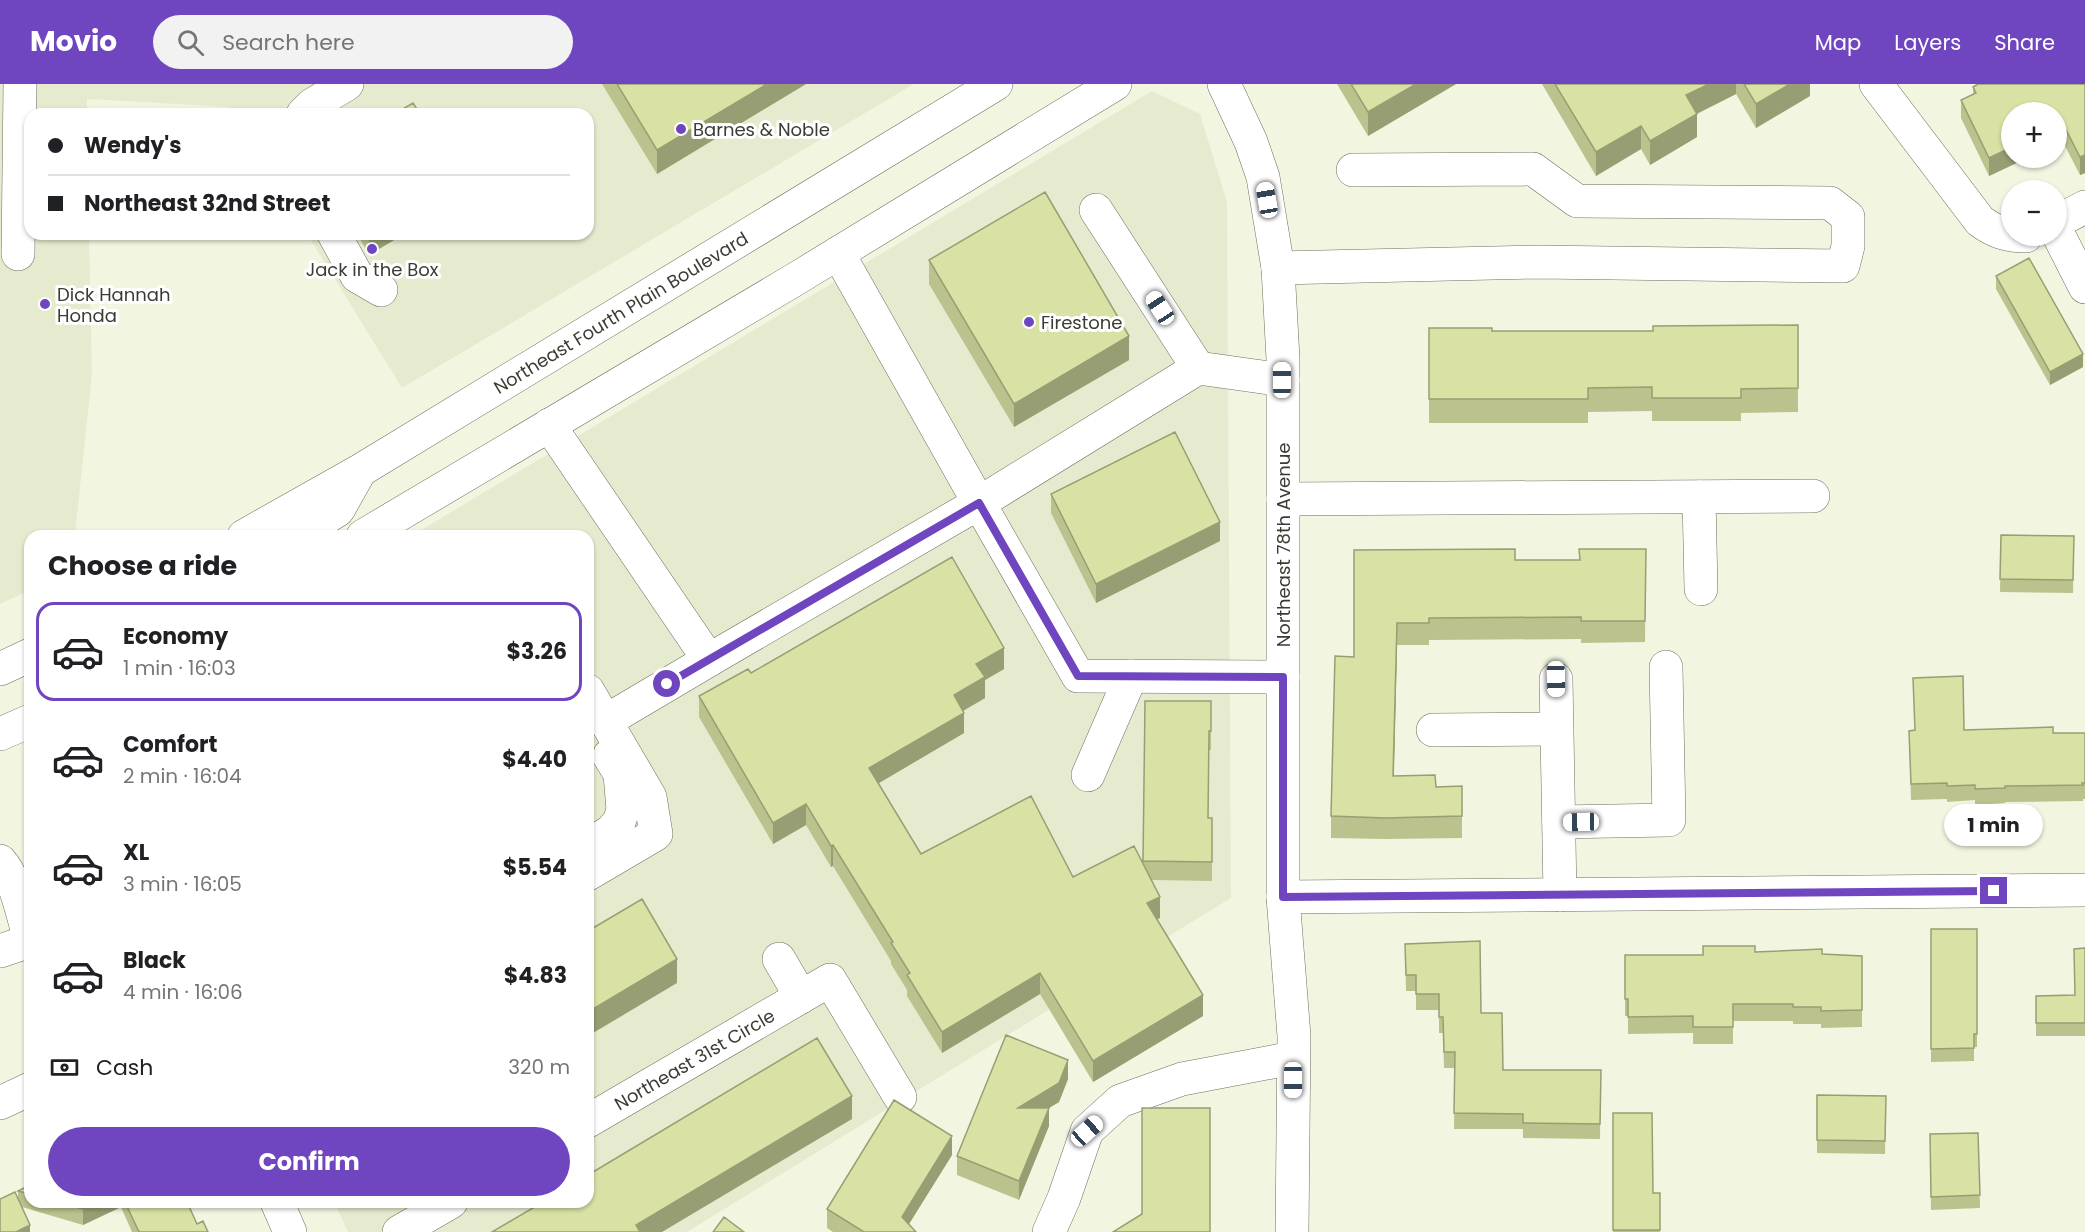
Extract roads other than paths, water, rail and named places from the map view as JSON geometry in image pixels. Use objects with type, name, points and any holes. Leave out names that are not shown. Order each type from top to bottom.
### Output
[{"type":"street","points":[[18,254],[20,84]]},
{"type":"street","points":[[309,108],[346,84]]},
{"type":"street","name":"Northeast Fourth Plain Boulevard","points":[[255,530],[361,470],[996,84]]},
{"type":"street","points":[[373,530],[838,253],[1115,84]]},
{"type":"street","name":"Northeast 78th Avenue","points":[[1224,84],[1251,142],[1263,177],[1278,268],[1282,380],[1283,897],[1294,1036],[1293,1232]]},
{"type":"street","points":[[1876,84],[1980,221],[1993,231],[2001,234]]},
{"type":"street","points":[[1278,268],[1536,262],[1843,266],[1848,246],[1848,217],[1830,203],[1577,201],[1533,169],[1353,170]]},
{"type":"street","points":[[2067,216],[2085,207]]},
{"type":"street","points":[[1096,210],[1198,368]]},
{"type":"street","points":[[337,240],[357,276],[381,290]]},
{"type":"street","points":[[2064,246],[2085,286]]},
{"type":"street","points":[[838,253],[1078,676],[1283,677]]},
{"type":"street","points":[[597,721],[708,660],[979,503],[1198,368],[1282,380]]},
{"type":"street","points":[[549,425],[708,660]]},
{"type":"street","points":[[306,530],[338,510],[361,470]]},
{"type":"street","points":[[1282,499],[1813,496]]},
{"type":"street","points":[[1700,497],[1701,589]]},
{"type":"street","points":[[0,669],[24,658]]},
{"type":"street","points":[[1558,822],[1669,820],[1666,667]]},
{"type":"street","points":[[1088,774],[1131,676]]},
{"type":"street","points":[[1556,679],[1560,895]]},
{"type":"street","points":[[594,842],[611,831],[619,822],[623,810],[620,774],[597,721]]},
{"type":"street","points":[[594,870],[656,834],[650,797],[597,721]]},
{"type":"street","points":[[0,734],[24,723]]},
{"type":"street","points":[[1433,730],[1556,729]]},
{"type":"street","points":[[0,861],[5,866],[12,882],[24,921]]},
{"type":"street","points":[[1283,897],[2085,890]]},
{"type":"street","points":[[0,951],[24,943]]},
{"type":"street","points":[[779,959],[801,997]]},
{"type":"street","name":"Northeast 31st Circle","points":[[594,1118],[830,980],[900,1097]]},
{"type":"street","points":[[1049,1232],[1064,1198],[1087,1131],[1120,1101],[1182,1079],[1293,1058]]},
{"type":"street","points":[[0,1103],[24,1092]]},
{"type":"street","points":[[280,1208],[290,1232]]},
{"type":"street","points":[[399,1232],[441,1208]]},
{"type":"place","name":"Barnes & Noble","points":[[681,129]]},
{"type":"place","name":"Jack in the Box","points":[[372,249]]},
{"type":"place","name":"Dick Hannah Honda","points":[[45,304]]},
{"type":"place","name":"Firestone","points":[[1029,322]]}]
